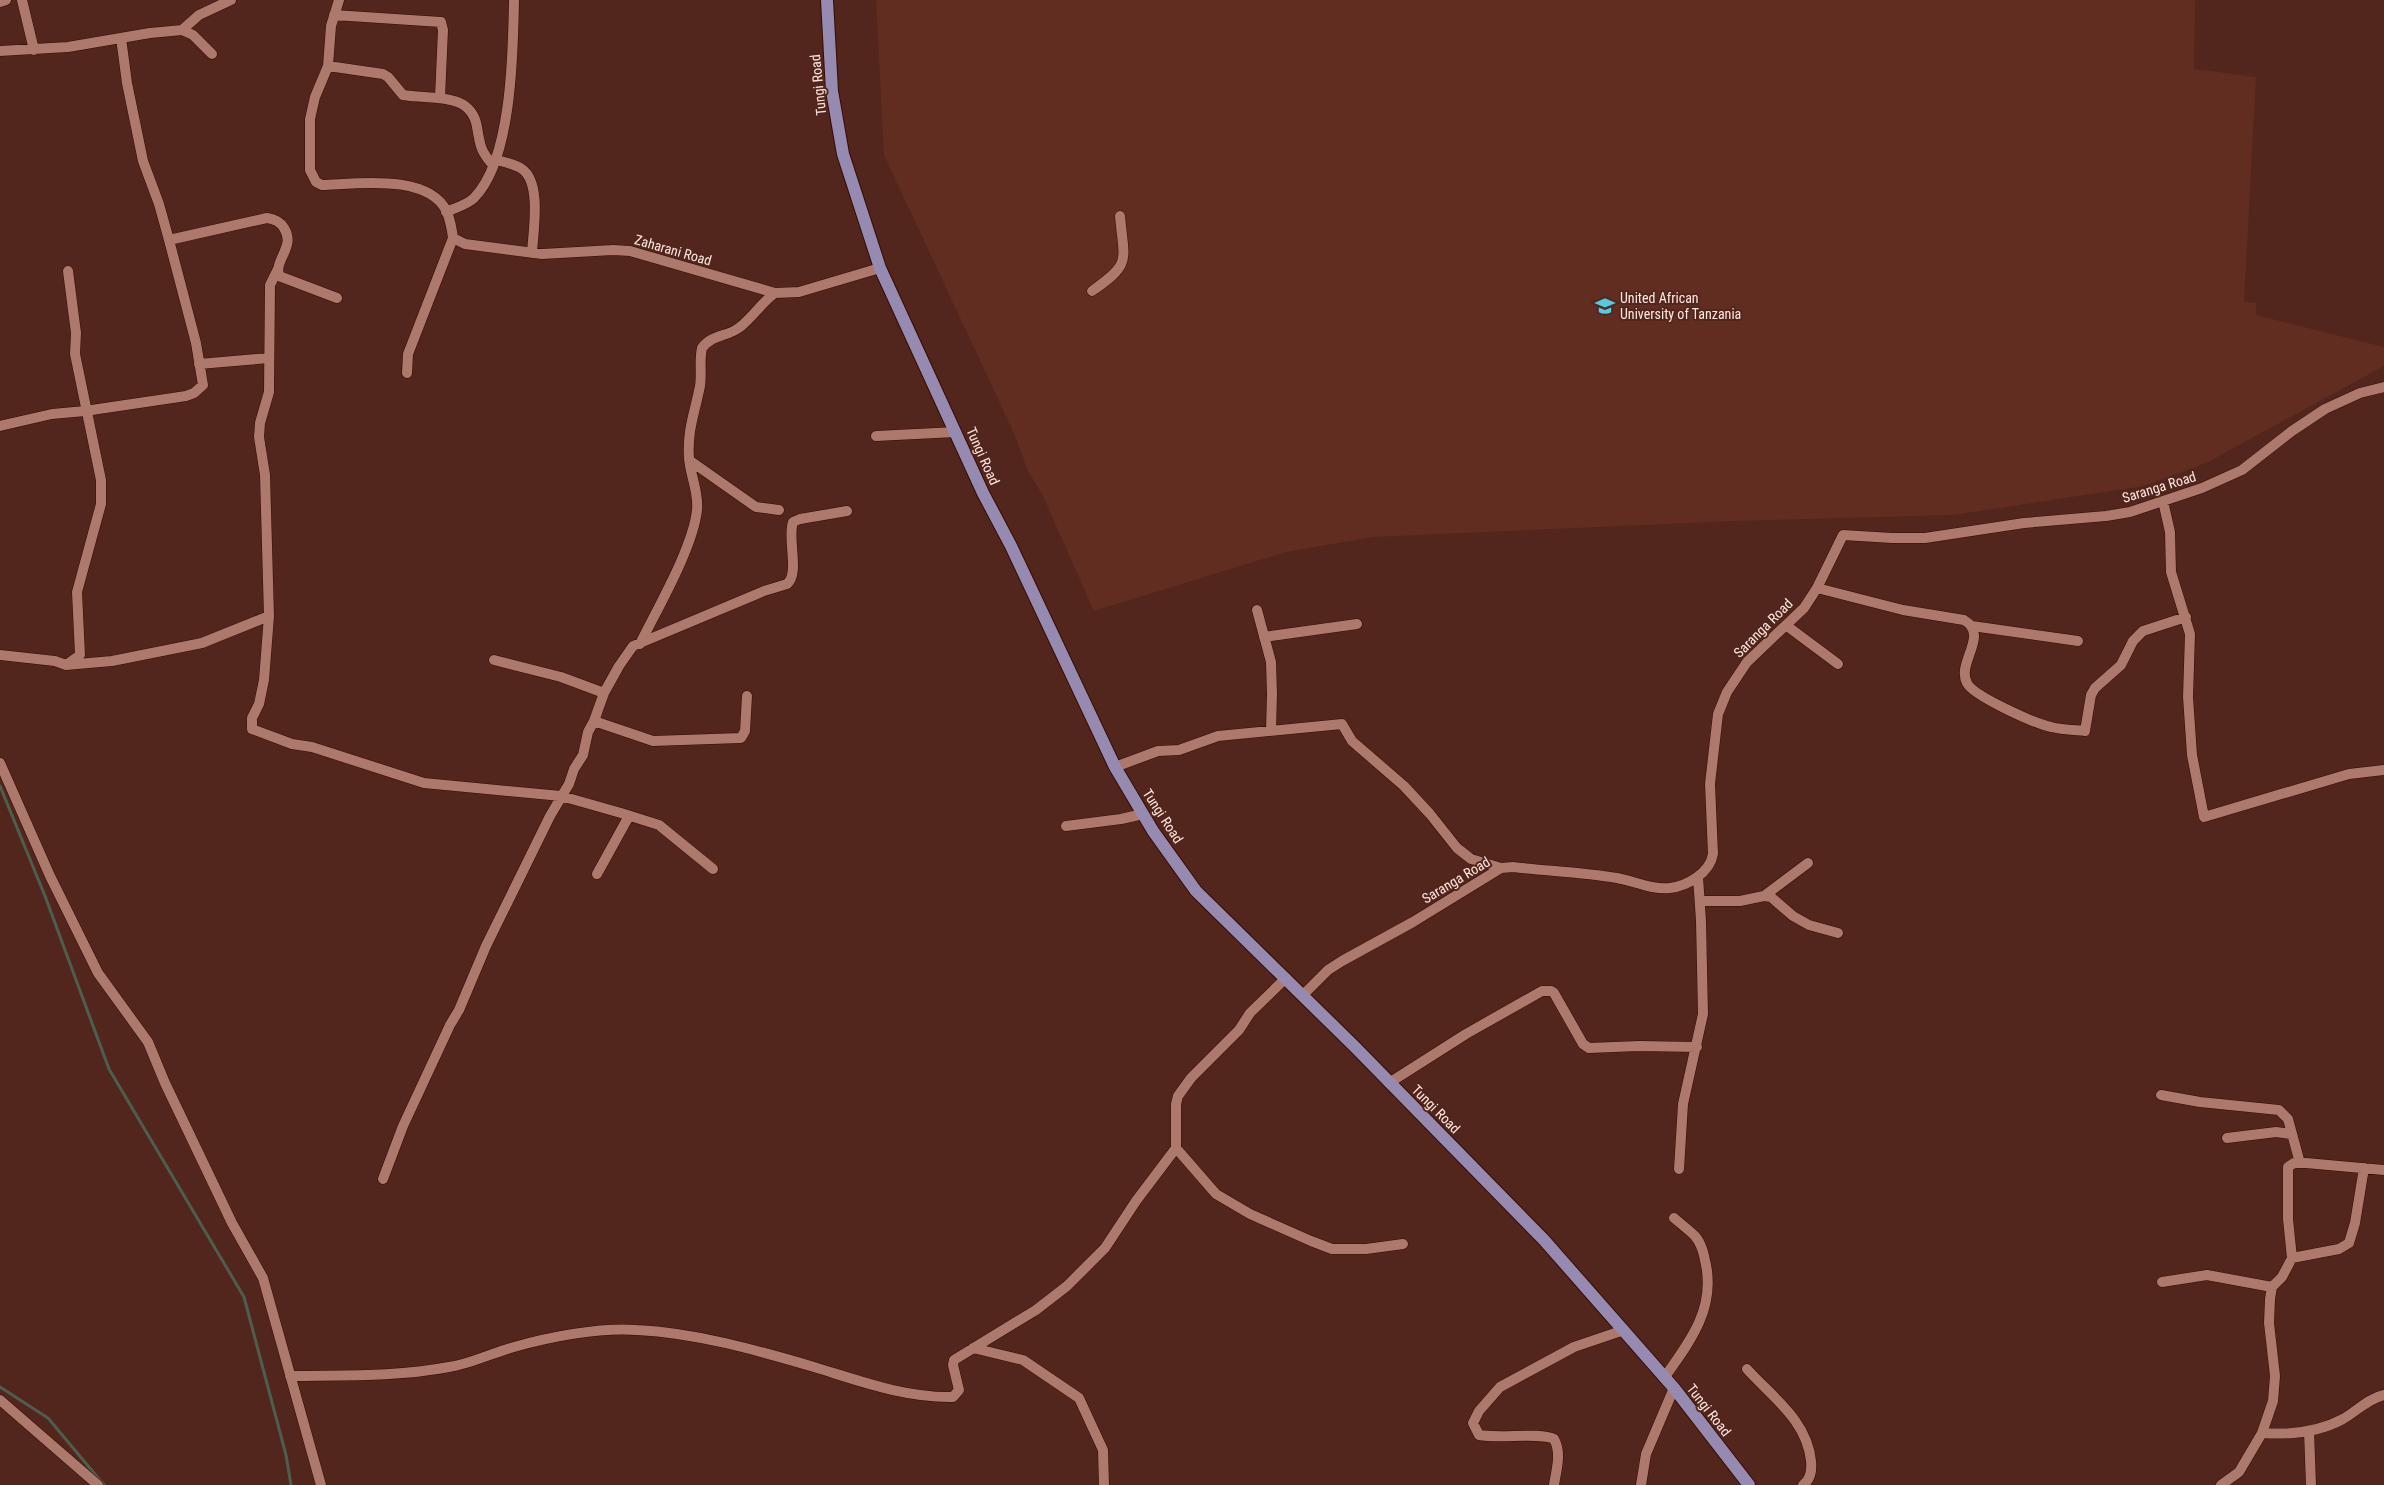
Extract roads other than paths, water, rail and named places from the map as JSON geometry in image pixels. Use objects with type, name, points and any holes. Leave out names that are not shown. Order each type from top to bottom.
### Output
[{"type":"main road","name":"Tungi Road","points":[[827,0],[832,91],[843,154],[880,268],[983,493],[1015,554],[1115,767],[1143,814],[1196,891],[1303,995],[1544,1240],[1674,1388],[1749,1485]]},
{"type":"street","points":[[0,2],[6,0]]},
{"type":"street","points":[[22,0],[34,50]]},
{"type":"street","points":[[0,51],[68,47],[182,30],[199,16],[231,0]]},
{"type":"street","points":[[339,0],[334,15],[328,66],[313,102],[310,119],[310,170],[316,182],[322,185],[362,182],[406,185],[436,199],[446,212],[453,238],[408,354],[407,373]]},
{"type":"street","points":[[446,212],[474,198],[495,163],[501,140],[513,56],[514,0]]},
{"type":"street","points":[[334,15],[441,22],[443,30],[440,97]]},
{"type":"street","points":[[182,30],[193,35],[212,54]]},
{"type":"street","points":[[0,426],[52,414],[85,411],[190,395],[203,385],[196,343],[169,240],[159,204],[142,161],[127,83],[122,38]]},
{"type":"street","points":[[328,66],[383,74],[388,77],[403,95],[440,97],[467,107],[472,111],[481,150],[495,163],[521,168],[531,182],[535,203],[532,253]]},
{"type":"street","points":[[1092,291],[1117,273],[1124,259],[1120,216]]},
{"type":"street","points":[[169,240],[272,219],[280,223],[288,235],[287,247],[278,269],[271,279],[270,285],[269,392],[260,423],[259,437],[265,475],[269,616],[264,680],[259,704],[251,724],[252,729],[292,744],[312,747],[424,783],[561,796],[659,825],[712,869]]},
{"type":"street","name":"Zaharani Road","points":[[453,238],[464,244],[532,253],[630,251],[774,293],[799,292],[880,268]]},
{"type":"street","points":[[278,269],[280,278],[337,298]]},
{"type":"street","points":[[66,665],[80,655],[77,592],[102,497],[101,480],[85,411],[75,354],[76,333],[68,271]]},
{"type":"street","points":[[640,644],[685,551],[695,524],[697,496],[689,460],[689,428],[700,386],[702,348],[713,338],[741,326],[762,302],[774,293]]},
{"type":"street","points":[[199,364],[269,358]]},
{"type":"street","name":"Saranga Road","points":[[1303,995],[1328,970],[1342,961],[1413,922],[1501,868],[1513,867],[1586,874],[1618,878],[1648,886],[1667,888],[1680,886],[1698,877],[1712,861],[1713,854],[1710,784],[1718,714],[1731,685],[1747,662],[1787,626],[1800,612],[1817,588],[1843,535],[1925,538],[2024,523],[2106,516],[2130,512],[2202,488],[2242,470],[2292,431],[2325,409],[2360,393],[2384,387]]},
{"type":"street","points":[[876,436],[956,432]]},
{"type":"street","points":[[689,460],[756,507],[779,510]]},
{"type":"street","points":[[2163,501],[2170,532],[2171,572],[2190,634],[2188,697],[2192,755],[2204,817],[2349,774],[2384,770]]},
{"type":"street","points":[[383,1178],[403,1126],[450,1025],[459,1010],[486,946],[583,754],[588,732],[615,671],[633,646],[688,622],[787,584],[792,576],[790,530],[793,522],[800,519],[847,512]]},
{"type":"street","points":[[1817,588],[1903,610],[1960,618],[1972,626],[2078,640]]},
{"type":"street","points":[[1257,610],[1270,662],[1272,694],[1271,730]]},
{"type":"street","points":[[0,655],[55,661],[66,665],[138,657],[202,643],[269,616]]},
{"type":"street","points":[[1972,626],[1974,636],[1967,662],[1965,676],[1967,684],[1983,696],[2040,724],[2053,728],[2085,731],[2091,695],[2095,688],[2121,665],[2138,635],[2143,631],[2186,617]]},
{"type":"street","points":[[1264,637],[1356,624]]},
{"type":"street","points":[[1787,626],[1838,664]]},
{"type":"street","points":[[494,660],[561,677],[604,693]]},
{"type":"street","points":[[594,721],[652,741],[741,738],[745,731],[747,696]]},
{"type":"street","points":[[1115,767],[1158,751],[1180,750],[1218,736],[1342,724],[1352,741],[1409,791],[1430,814],[1456,848],[1470,859],[1501,868]]},
{"type":"street","points":[[0,763],[50,876],[98,973],[148,1042],[232,1223],[263,1278],[321,1485]]},
{"type":"street","points":[[1066,826],[1121,820],[1143,814]]},
{"type":"street","points":[[597,874],[629,816]]},
{"type":"street","points":[[1700,901],[1740,901],[1764,896],[1808,863]]},
{"type":"street","points":[[1679,1169],[1683,1104],[1703,1014],[1698,877]]},
{"type":"street","points":[[1764,896],[1771,898],[1793,916],[1809,925],[1838,933]]},
{"type":"street","points":[[290,1376],[359,1376],[450,1367],[516,1346],[581,1334],[634,1329],[672,1332],[723,1343],[776,1356],[890,1391],[953,1397],[959,1390],[953,1365],[954,1360],[1036,1310],[1067,1286],[1105,1248],[1176,1148],[1176,1104],[1178,1096],[1191,1078],[1239,1030],[1250,1013],[1286,978]]},
{"type":"street","points":[[1389,1083],[1466,1034],[1547,990],[1554,993],[1583,1044],[1589,1048],[1639,1046],[1697,1047]]},
{"type":"street","points":[[2160,1095],[2200,1102],[2278,1110],[2288,1119],[2300,1163]]},
{"type":"street","points":[[2227,1138],[2276,1132],[2291,1134]]},
{"type":"street","points":[[1176,1148],[1216,1194],[1250,1214],[1332,1249],[1366,1249],[1403,1244]]},
{"type":"street","points":[[2220,1485],[2239,1472],[2262,1433],[2273,1401],[2275,1376],[2269,1323],[2272,1287],[2282,1277],[2292,1258],[2288,1219],[2288,1171],[2291,1165],[2300,1163],[2384,1170]]},
{"type":"street","points":[[2292,1258],[2339,1249],[2349,1244],[2355,1223],[2364,1168]]},
{"type":"street","points":[[1664,1378],[1694,1335],[1703,1316],[1708,1290],[1708,1276],[1702,1249],[1695,1237],[1674,1218]]},
{"type":"street","points":[[2162,1282],[2207,1275],[2272,1287]]},
{"type":"street","points":[[1554,1485],[1558,1462],[1554,1439],[1542,1436],[1487,1437],[1479,1435],[1473,1424],[1479,1411],[1500,1387],[1574,1347],[1624,1330]]},
{"type":"street","points":[[973,1348],[1023,1360],[1078,1398],[1103,1450],[1104,1485]]},
{"type":"street","points":[[1747,1369],[1768,1393],[1784,1406],[1807,1440],[1812,1469],[1808,1481],[1803,1485]]},
{"type":"street","points":[[1641,1485],[1646,1454],[1674,1388]]},
{"type":"street","points":[[2262,1433],[2309,1431],[2344,1418],[2374,1398],[2384,1395]]},
{"type":"street","points":[[0,1400],[98,1485]]},
{"type":"street","points":[[2309,1431],[2311,1485]]},
{"type":"waterway","points":[[0,786],[45,896],[109,1069],[244,1297],[286,1455],[291,1485]]},
{"type":"waterway","points":[[0,1387],[48,1418],[104,1485]]},
{"type":"place","name":"United African University of Tanzania","points":[[1605,306]]}]
